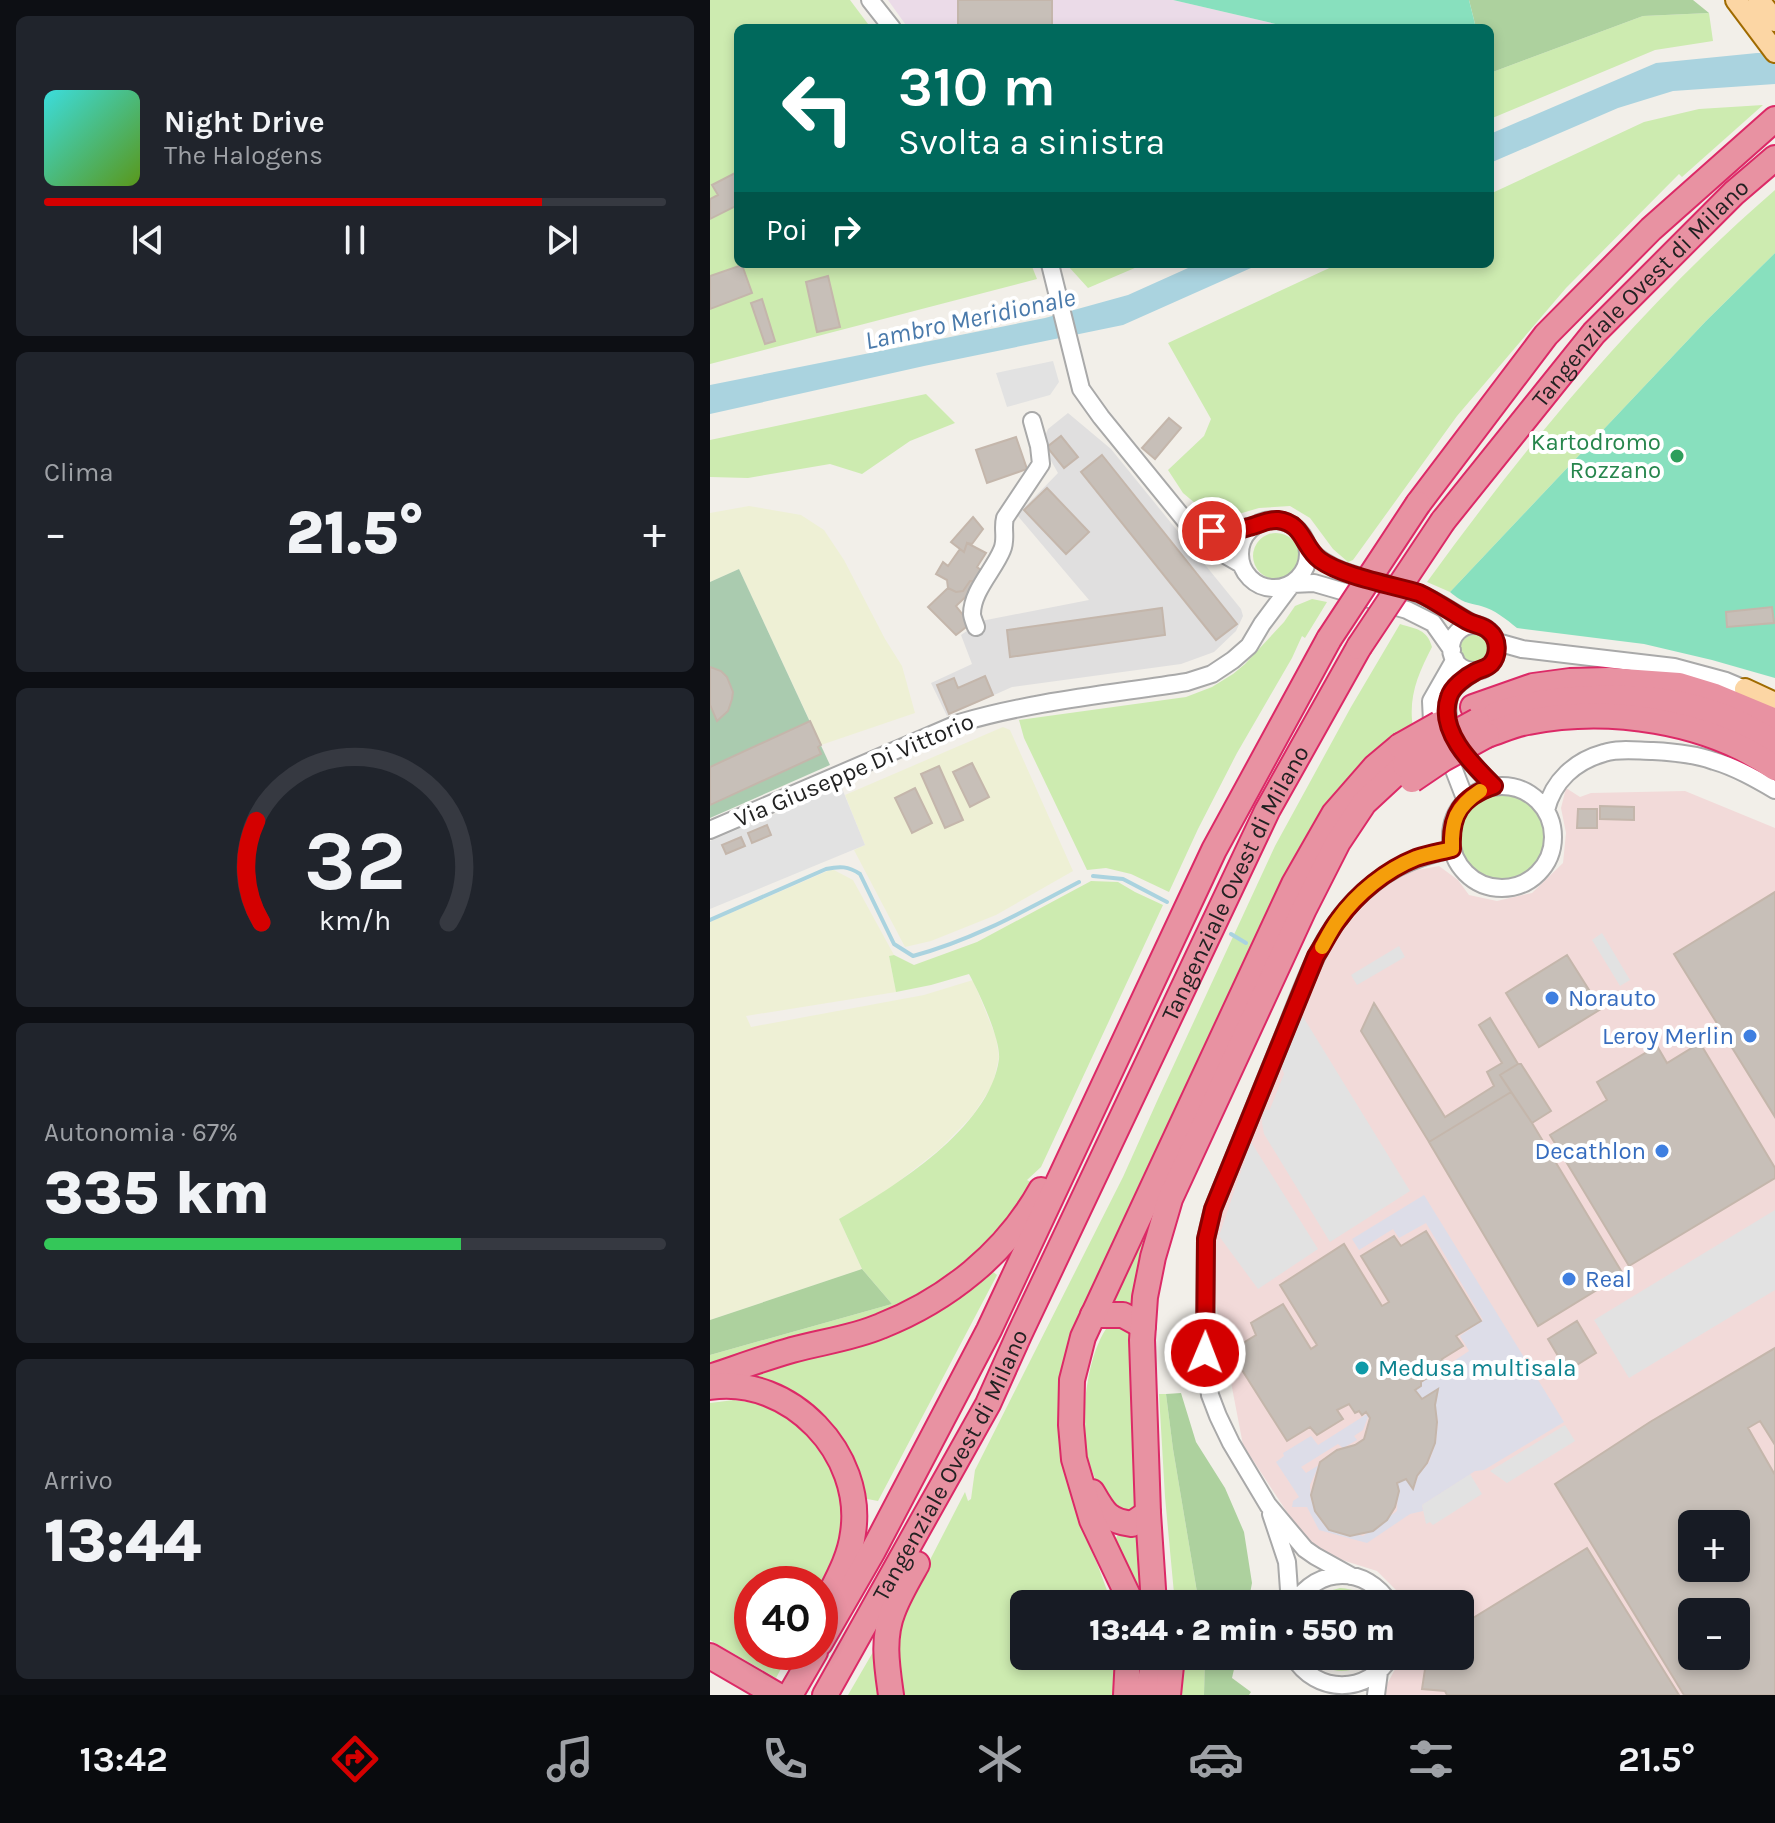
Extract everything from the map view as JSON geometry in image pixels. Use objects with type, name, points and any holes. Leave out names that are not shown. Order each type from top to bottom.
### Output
[{"type":"highway","name":"Tangenziale Ovest di Milano","points":[[838,1612],[989,1330],[1214,850],[1329,639],[1418,504],[1546,335],[1651,229],[1775,119]]},
{"type":"highway","name":"Tangenziale Ovest di Milano","points":[[825,1695],[988,1404],[1267,811],[1359,647],[1443,521],[1594,333],[1734,193],[1775,158]]},
{"type":"highway","points":[[1125,1590],[1092,1520],[1074,1459],[1072,1380],[1083,1337],[1294,884],[1334,814],[1375,767],[1443,759],[1479,721],[1533,686],[1609,680],[1679,685],[1775,721]]},
{"type":"highway","points":[[1479,721],[1507,710],[1558,700],[1607,697],[1674,703],[1708,711],[1743,724],[1775,743]]},
{"type":"highway","points":[[1153,1590],[1143,1326],[1153,1257],[1170,1199],[1316,886],[1406,764],[1447,719],[1526,722],[1579,716],[1633,717],[1684,726],[1723,740],[1775,768]]},
{"type":"highway","points":[[710,1377],[792,1350],[879,1327],[932,1302],[991,1257],[1032,1207],[1072,1135],[1109,1078]]},
{"type":"highway","points":[[1093,1315],[1123,1315],[1143,1326]]},
{"type":"highway","points":[[710,1387],[746,1387],[769,1394],[796,1408],[825,1434],[840,1458],[850,1483],[854,1505],[853,1532],[838,1578]]},
{"type":"highway","points":[[1145,1396],[1168,1590]]},
{"type":"highway","points":[[891,1695],[886,1657],[891,1614],[971,1459],[988,1404]]},
{"type":"highway","points":[[1074,1459],[1103,1512],[1116,1522],[1132,1524],[1148,1513]]},
{"type":"highway","points":[[1104,1548],[1117,1590]]},
{"type":"highway","points":[[710,1656],[777,1695]]},
{"type":"highway","points":[[788,1695],[796,1670]]},
{"type":"highway","points":[[788,1695],[804,1670]]},
{"type":"highway","points":[[1135,1670],[1148,1694]]},
{"type":"highway","points":[[1147,1670],[1148,1694]]},
{"type":"highway","points":[[1148,1694],[1152,1670]]},
{"type":"highway","points":[[1148,1694],[1171,1680],[1171,1670]]},
{"type":"main road","points":[[1750,4],[1775,21]]},
{"type":"main road","points":[[1750,4],[1775,52]]},
{"type":"main road","points":[[1745,689],[1775,696]]},
{"type":"main road","points":[[1745,689],[1775,703]]},
{"type":"street","points":[[870,0],[889,24]]},
{"type":"street","points":[[1051,268],[1081,389],[1208,545],[1241,564]]},
{"type":"street","points":[[976,627],[971,616],[976,598],[1002,550],[1005,518],[1041,464],[1032,421]]},
{"type":"street","points":[[1185,519],[1212,531],[1225,532],[1276,519],[1288,522],[1298,529],[1309,550],[1308,563],[1302,575],[1292,584],[1275,589],[1257,585],[1244,573],[1239,554],[1241,543],[1253,526]]},
{"type":"street","points":[[1309,550],[1329,567],[1419,593],[1489,631],[1497,642],[1493,662],[1460,682],[1450,694],[1447,708],[1456,742],[1469,762],[1494,786]]},
{"type":"street","points":[[1292,584],[1314,583],[1416,614],[1433,623],[1463,668],[1476,671]]},
{"type":"street","name":"Via Giuseppe Di Vittorio","points":[[710,830],[959,723],[1030,706],[1187,682],[1212,674],[1249,646],[1292,584]]},
{"type":"street","points":[[1257,585],[1262,605],[1262,624]]},
{"type":"street","points":[[1466,801],[1432,722],[1431,701],[1453,655],[1455,635],[1475,625]]},
{"type":"street","points":[[1497,642],[1522,649],[1674,667],[1745,689]]},
{"type":"street","points":[[1546,810],[1552,790],[1566,773],[1605,752],[1673,752],[1714,761],[1775,790]]},
{"type":"street","points":[[1494,786],[1524,790],[1536,798],[1546,810],[1552,826],[1553,842],[1549,859],[1526,882],[1510,887],[1480,883],[1467,874],[1452,849],[1451,832],[1456,815],[1466,801],[1479,791],[1494,786]]},
{"type":"street","points":[[1380,1590],[1305,1549],[1268,1505],[1231,1443],[1210,1395],[1206,1374],[1206,1239],[1213,1209],[1315,959],[1338,920],[1375,882],[1397,867],[1418,857],[1452,849]]},
{"type":"street","points":[[1268,1505],[1287,1562],[1290,1590]]},
{"type":"street","points":[[1304,1590],[1332,1576],[1351,1576]]},
{"type":"street","points":[[1303,1670],[1309,1676],[1345,1691],[1379,1672]]},
{"type":"street","points":[[1376,1695],[1379,1672]]},
{"type":"shaded area","points":[[888,0],[1173,0],[1276,24],[905,24]]},
{"type":"shaded area","points":[[1053,361],[1059,382],[1050,395],[1007,407],[996,373]]},
{"type":"shaded area","points":[[1068,413],[1111,449],[1241,609],[1243,616],[1236,631],[1214,652],[1181,664],[1012,687],[947,716],[931,683],[972,664],[961,635],[971,628],[971,623],[1089,600],[1017,515],[1058,473],[1046,452],[1044,438],[1048,429]]},
{"type":"shaded area","points":[[841,786],[865,845],[710,909],[710,841]]},
{"type":"shaded area","points":[[1566,788],[1580,797],[1591,793],[1685,791],[1775,828],[1775,1695],[1385,1695],[1385,1688],[1395,1670],[1474,1670],[1474,1590],[1396,1590],[1377,1571],[1321,1551],[1304,1538],[1243,1445],[1216,1304],[1211,1229],[1317,975],[1340,934],[1369,899],[1390,883],[1412,871],[1439,866],[1458,880],[1469,895],[1497,901],[1532,893],[1563,863],[1566,833],[1561,808]]},
{"type":"shaded area","points":[[1602,933],[1630,980],[1620,986],[1592,940]]},
{"type":"shaded area","points":[[1399,946],[1405,957],[1357,985],[1351,975]]},
{"type":"shaded area","points":[[1302,1015],[1410,1191],[1330,1242],[1264,1134],[1262,1123],[1263,1111],[1270,1109],[1284,1074],[1281,1064]]},
{"type":"shaded area","points":[[1251,1142],[1318,1249],[1258,1289],[1219,1236]]},
{"type":"shaded area","points":[[1424,1195],[1564,1422],[1484,1470],[1475,1471],[1422,1505],[1423,1511],[1410,1514],[1367,1543],[1319,1530],[1307,1507],[1292,1507],[1293,1501],[1299,1497],[1276,1462],[1284,1456],[1283,1453],[1311,1436],[1318,1445],[1367,1414],[1363,1430],[1354,1436],[1357,1440],[1343,1448],[1338,1444],[1301,1467],[1306,1473],[1319,1465],[1310,1485],[1311,1500],[1328,1528],[1363,1536],[1397,1511],[1398,1483],[1406,1479],[1414,1489],[1418,1476],[1429,1462],[1436,1442],[1437,1390],[1422,1399],[1415,1390],[1469,1351],[1460,1336],[1483,1320],[1426,1223],[1399,1238],[1393,1229],[1359,1250],[1352,1239]]},
{"type":"shaded area","points":[[1775,1210],[1775,1290],[1629,1378],[1594,1320]]},
{"type":"shaded area","points":[[1565,1425],[1575,1441],[1507,1483],[1490,1471]]},
{"type":"shaded area","points":[[1470,1474],[1482,1494],[1433,1525],[1430,1522],[1426,1524],[1422,1505]]},
{"type":"green space","points":[[710,0],[850,0],[868,24],[734,24],[734,268],[1033,268],[1037,279],[710,364]]},
{"type":"green space","points":[[1173,0],[1469,0],[1475,24],[1276,24]]},
{"type":"green space","points":[[1469,0],[1693,0],[1709,13],[1643,16],[1494,72],[1494,24],[1475,24]]},
{"type":"green space","points":[[1709,13],[1713,41],[1655,50],[1494,117],[1494,72],[1643,16]]},
{"type":"green space","points":[[1763,105],[1682,177],[1679,174],[1566,288],[1457,416],[1353,560],[1348,562],[1333,549],[1310,518],[1290,506],[1259,508],[1225,518],[1202,509],[1183,493],[1168,470],[1204,436],[1211,419],[1168,343],[1329,268],[1494,268],[1494,192],[1644,122],[1699,109]]},
{"type":"green space","points":[[1775,190],[1775,253],[1706,321],[1450,592],[1427,582],[1506,477],[1590,376],[1679,280]]},
{"type":"green space","name":"Kartodromo Rozzano","points":[[1775,253],[1775,678],[1644,644],[1517,628],[1496,612],[1462,600],[1450,592],[1706,321]]},
{"type":"green space","points":[[1070,268],[1135,268],[1088,288]]},
{"type":"green space","points":[[926,394],[955,423],[910,441],[862,474],[830,464],[748,478],[710,477],[710,440]]},
{"type":"green space","points":[[749,506],[801,515],[824,530],[844,560],[902,666],[915,713],[821,745],[739,569],[710,582],[710,513]]},
{"type":"green space","points":[[1276,533],[1292,540],[1299,556],[1292,572],[1276,579],[1260,572],[1253,556],[1260,540]]},
{"type":"green space","points":[[739,569],[830,765],[710,818],[710,582]]},
{"type":"green space","points":[[1312,599],[1327,602],[1305,638],[1302,636],[1237,753],[1169,892],[1131,874],[1106,868],[1087,870],[1024,738],[1019,720],[1186,697],[1212,687],[1245,664],[1295,606]]},
{"type":"green space","points":[[1400,624],[1424,633],[1432,647],[1415,686],[1413,728],[1117,1250],[1067,1349],[1059,1403],[1061,1450],[1076,1513],[1107,1590],[1010,1590],[1010,1670],[1120,1670],[1116,1695],[898,1695],[899,1620],[965,1492],[968,1501],[971,1499],[975,1470],[1123,1177],[1275,846]]},
{"type":"green space","points":[[1474,635],[1484,639],[1488,649],[1484,659],[1474,663],[1464,659],[1460,649],[1464,639]]},
{"type":"green space","points":[[1003,727],[1010,730],[1073,871],[996,915],[931,941],[905,947],[854,850],[865,845],[845,795]]},
{"type":"green space","points":[[1502,795],[1518,798],[1532,807],[1541,821],[1544,837],[1541,853],[1532,867],[1518,876],[1502,879],[1486,876],[1472,867],[1463,853],[1460,837],[1463,821],[1472,807],[1486,798]]},
{"type":"green space","points":[[832,869],[853,880],[894,955],[889,956],[896,992],[746,1016],[751,1027],[924,995],[973,980],[996,1037],[999,1057],[993,1084],[973,1115],[940,1149],[889,1189],[839,1219],[862,1269],[710,1320],[710,922]]},
{"type":"green space","points":[[1091,881],[1118,882],[1163,905],[1041,1167],[1027,1180],[1036,1185],[995,1242],[913,1304],[710,1372],[710,1355],[892,1304],[862,1269],[839,1219],[911,1173],[936,1153],[978,1109],[992,1084],[999,1059],[997,1040],[969,974],[896,992],[889,956],[894,955],[914,965],[977,942]]},
{"type":"green space","points":[[1165,1188],[1134,1315],[1109,1309]]},
{"type":"green space","points":[[862,1269],[892,1304],[710,1355],[710,1320]]},
{"type":"green space","points":[[992,1271],[997,1275],[878,1501],[862,1498],[852,1466],[752,1384],[751,1377],[907,1326],[951,1302]]},
{"type":"green space","points":[[1109,1325],[1120,1325],[1133,1333],[1139,1504],[1122,1519],[1103,1496],[1085,1445],[1086,1390],[1095,1353]]},
{"type":"green space","points":[[1181,1393],[1196,1442],[1225,1488],[1244,1532],[1251,1590],[1197,1590],[1166,1394]]},
{"type":"green space","points":[[1159,1394],[1166,1394],[1197,1590],[1174,1590]]},
{"type":"green space","points":[[734,1400],[761,1404],[789,1415],[825,1450],[845,1498],[839,1560],[836,1566],[734,1566],[734,1654],[710,1640],[710,1403]]},
{"type":"green space","points":[[1141,1532],[1143,1589],[1138,1590],[1114,1541],[1118,1535]]},
{"type":"green space","points":[[873,1652],[877,1655],[881,1695],[848,1695]]},
{"type":"green space","points":[[762,1670],[780,1670],[776,1678]]},
{"type":"green space","points":[[1179,1670],[1205,1670],[1204,1695],[1177,1695]]},
{"type":"green space","points":[[1205,1670],[1234,1670],[1232,1678],[1251,1692],[1249,1695],[1204,1695]]},
{"type":"water","points":[[1775,53],[1775,84],[1673,91],[1618,108],[1494,161],[1494,132],[1656,63]]},
{"type":"water","points":[[1188,268],[1251,268],[1123,325],[710,414],[710,385],[1045,318],[1128,295]]},
{"type":"building","points":[[958,0],[1052,0],[1052,24],[958,24]]},
{"type":"building","points":[[734,174],[734,207],[710,219],[710,199],[718,195],[712,185]]},
{"type":"building","points":[[743,268],[752,293],[710,309],[710,276]]},
{"type":"building","points":[[828,276],[840,327],[817,332],[806,282]]},
{"type":"building","points":[[762,299],[775,341],[765,344],[751,303]]},
{"type":"building","points":[[1169,418],[1181,428],[1155,459],[1142,448]]},
{"type":"building","points":[[1061,436],[1078,457],[1064,468],[1047,447]]},
{"type":"building","points":[[1016,437],[1027,469],[987,483],[976,450]]},
{"type":"building","points":[[1102,455],[1237,624],[1216,640],[1081,472]]},
{"type":"building","points":[[1047,488],[1089,532],[1066,554],[1024,510]]},
{"type":"building","points":[[973,517],[983,529],[972,544],[967,543],[964,552],[951,542]]},
{"type":"building","points":[[967,543],[986,553],[977,567],[982,571],[976,581],[970,581],[963,591],[956,592],[948,588],[947,580],[936,574],[943,562],[948,566],[960,549],[964,552]]},
{"type":"building","points":[[970,581],[976,581],[978,585],[956,606],[970,624],[956,635],[928,607],[948,588],[963,591]]},
{"type":"building","points":[[1772,607],[1774,623],[1727,627],[1726,612]]},
{"type":"building","points":[[1162,608],[1165,635],[1010,657],[1007,630]]},
{"type":"building","points":[[710,667],[727,677],[733,692],[728,711],[717,721],[710,705]]},
{"type":"building","points":[[985,676],[993,695],[949,714],[937,685],[954,678],[958,688]]},
{"type":"building","points":[[810,721],[821,745],[818,747],[821,754],[710,805],[710,767]]},
{"type":"building","points":[[972,763],[989,797],[970,807],[953,772]]},
{"type":"building","points":[[939,766],[963,820],[945,828],[921,774]]},
{"type":"building","points":[[915,788],[932,823],[912,833],[895,798]]},
{"type":"building","points":[[1600,806],[1634,807],[1634,820],[1600,819]]},
{"type":"building","points":[[1578,809],[1597,809],[1597,828],[1577,828]]},
{"type":"building","points":[[767,825],[771,835],[752,843],[748,833]]},
{"type":"building","points":[[741,837],[745,846],[726,854],[722,845]]},
{"type":"building","name":"Leroy Merlin","points":[[1775,892],[1775,1117],[1674,954]]},
{"type":"building","points":[[1567,955],[1601,1009],[1539,1047],[1506,993]]},
{"type":"building","points":[[1374,1003],[1445,1117],[1494,1086],[1487,1072],[1502,1063],[1479,1025],[1490,1018],[1518,1064],[1500,1075],[1511,1092],[1429,1142],[1361,1031]]},
{"type":"building","name":"Decathlon","points":[[1700,1043],[1775,1168],[1775,1178],[1629,1266],[1550,1135],[1607,1100],[1597,1082],[1657,1046],[1667,1063]]},
{"type":"building","points":[[1521,1064],[1551,1111],[1532,1123],[1500,1075]]},
{"type":"building","points":[[1511,1092],[1623,1274],[1538,1326],[1429,1142]]},
{"type":"building","points":[[1426,1231],[1481,1321],[1456,1336],[1463,1346],[1442,1359],[1446,1366],[1421,1382],[1415,1390],[1422,1399],[1438,1389],[1435,1443],[1413,1489],[1406,1479],[1397,1483],[1399,1491],[1395,1507],[1387,1520],[1373,1531],[1350,1536],[1329,1530],[1315,1511],[1311,1495],[1320,1462],[1337,1450],[1364,1439],[1370,1418],[1366,1412],[1362,1415],[1359,1411],[1355,1413],[1349,1404],[1337,1410],[1343,1419],[1317,1435],[1310,1427],[1287,1441],[1230,1351],[1256,1335],[1251,1323],[1283,1304],[1311,1349],[1317,1345],[1280,1285],[1344,1244],[1382,1306],[1389,1302],[1361,1256],[1394,1236],[1401,1246]]},
{"type":"building","points":[[1577,1321],[1596,1353],[1567,1371],[1548,1339]]},
{"type":"building","points":[[1775,1348],[1775,1695],[1684,1695],[1555,1484],[1650,1422]]},
{"type":"building","points":[[1760,1421],[1775,1445],[1775,1475],[1748,1428]]},
{"type":"building","points":[[1587,1548],[1679,1695],[1447,1695],[1445,1691],[1422,1689],[1425,1670],[1474,1670],[1474,1617]]},
{"type":"waterway","points":[[710,920],[826,869],[844,867],[860,874],[894,944],[913,956],[977,933],[1079,882]]},
{"type":"waterway","points":[[1093,876],[1123,879],[1167,902]]},
{"type":"waterway","points":[[1231,934],[1246,943]]},
{"type":"slow traffic","points":[[1322,947],[1338,920],[1375,882],[1418,857],[1452,849],[1451,832],[1456,815],[1466,801],[1480,791]]},
{"type":"place","name":"Kartodromo Rozzano","points":[[1677,456]]},
{"type":"place","name":"Norauto","points":[[1552,998]]},
{"type":"place","name":"Leroy Merlin","points":[[1750,1036]]},
{"type":"place","name":"Decathlon","points":[[1662,1151]]},
{"type":"place","name":"Real","points":[[1569,1279]]},
{"type":"place","name":"Medusa multisala","points":[[1362,1368]]},
{"type":"route","points":[[1205,1353],[1206,1239],[1213,1209],[1316,956],[1338,920],[1375,882],[1418,857],[1452,849],[1451,832],[1456,815],[1466,801],[1479,791],[1494,786],[1469,762],[1456,742],[1447,708],[1450,694],[1460,682],[1493,662],[1497,649],[1497,642],[1489,631],[1419,593],[1329,567],[1316,558],[1298,529],[1288,522],[1276,519],[1237,530],[1212,531]]},
{"type":"water label","name":"Lambro Meridionale","points":[[970,319]]}]
